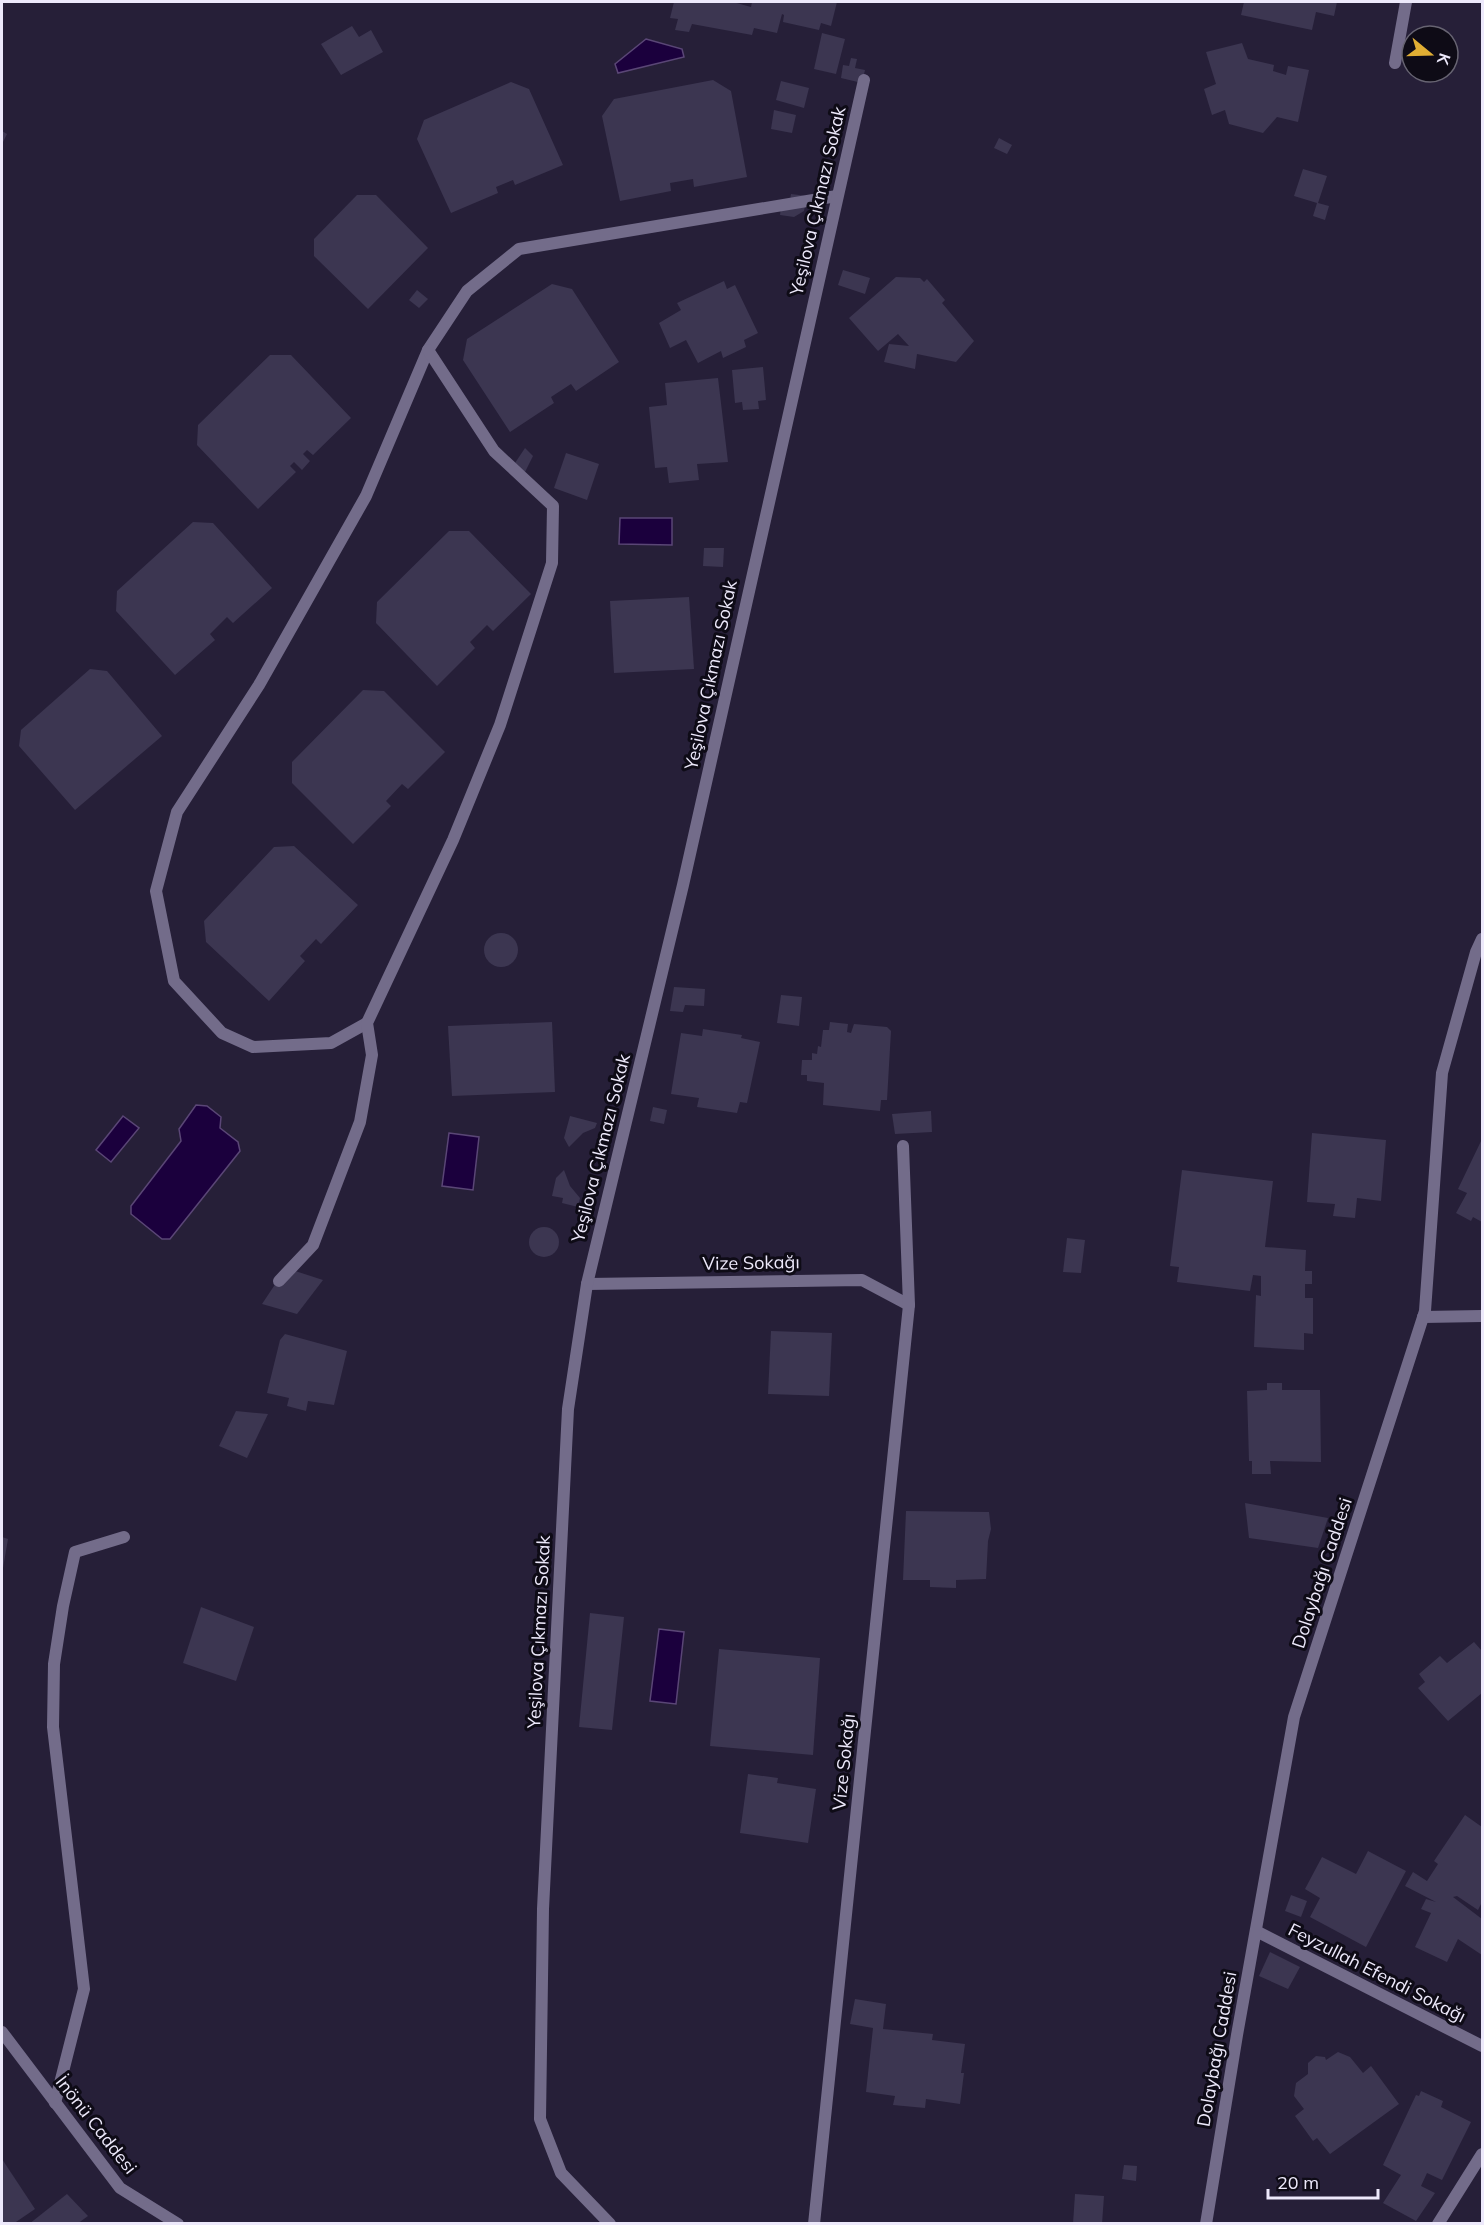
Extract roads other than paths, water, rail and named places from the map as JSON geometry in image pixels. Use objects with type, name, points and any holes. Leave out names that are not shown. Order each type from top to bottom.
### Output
[{"type":"street","points":[[1395,63],[1406,2]]},
{"type":"street","name":"Yeşilova Çıkmazı Sokak","points":[[610,2223],[561,2173],[540,2119],[543,1909],[568,1409],[587,1284],[683,885],[864,80]]},
{"type":"street","points":[[367,1023],[331,1043],[253,1047],[222,1033],[174,981],[156,891],[177,812],[259,685],[366,496],[428,350],[467,291],[519,249],[837,196]]},
{"type":"street","points":[[279,1281],[313,1245],[360,1122],[372,1055],[367,1023],[453,840],[500,725],[552,563],[553,506],[494,451],[428,350]]},
{"type":"street","name":"Dolaybağı Caddesi","points":[[1206,2223],[1294,1717],[1423,1317],[1442,1073],[1476,952],[1482,939]]},
{"type":"street","name":"Vize Sokağı","points":[[814,2223],[909,1305],[903,1146]]},
{"type":"street","name":"Vize Sokağı","points":[[587,1284],[862,1280],[909,1305]]},
{"type":"street","points":[[1423,1317],[1482,1316]]},
{"type":"street","points":[[55,2103],[84,1989],[53,1727],[54,1664],[63,1606],[75,1552],[124,1537]]},
{"type":"street","name":"Feyzullah Efendi Sokağı","points":[[1256,1931],[1482,2046]]},
{"type":"street","name":"İnönü Caddesi","points":[[2,2032],[120,2188],[178,2223]]},
{"type":"street","points":[[1438,2223],[1482,2154]]}]
